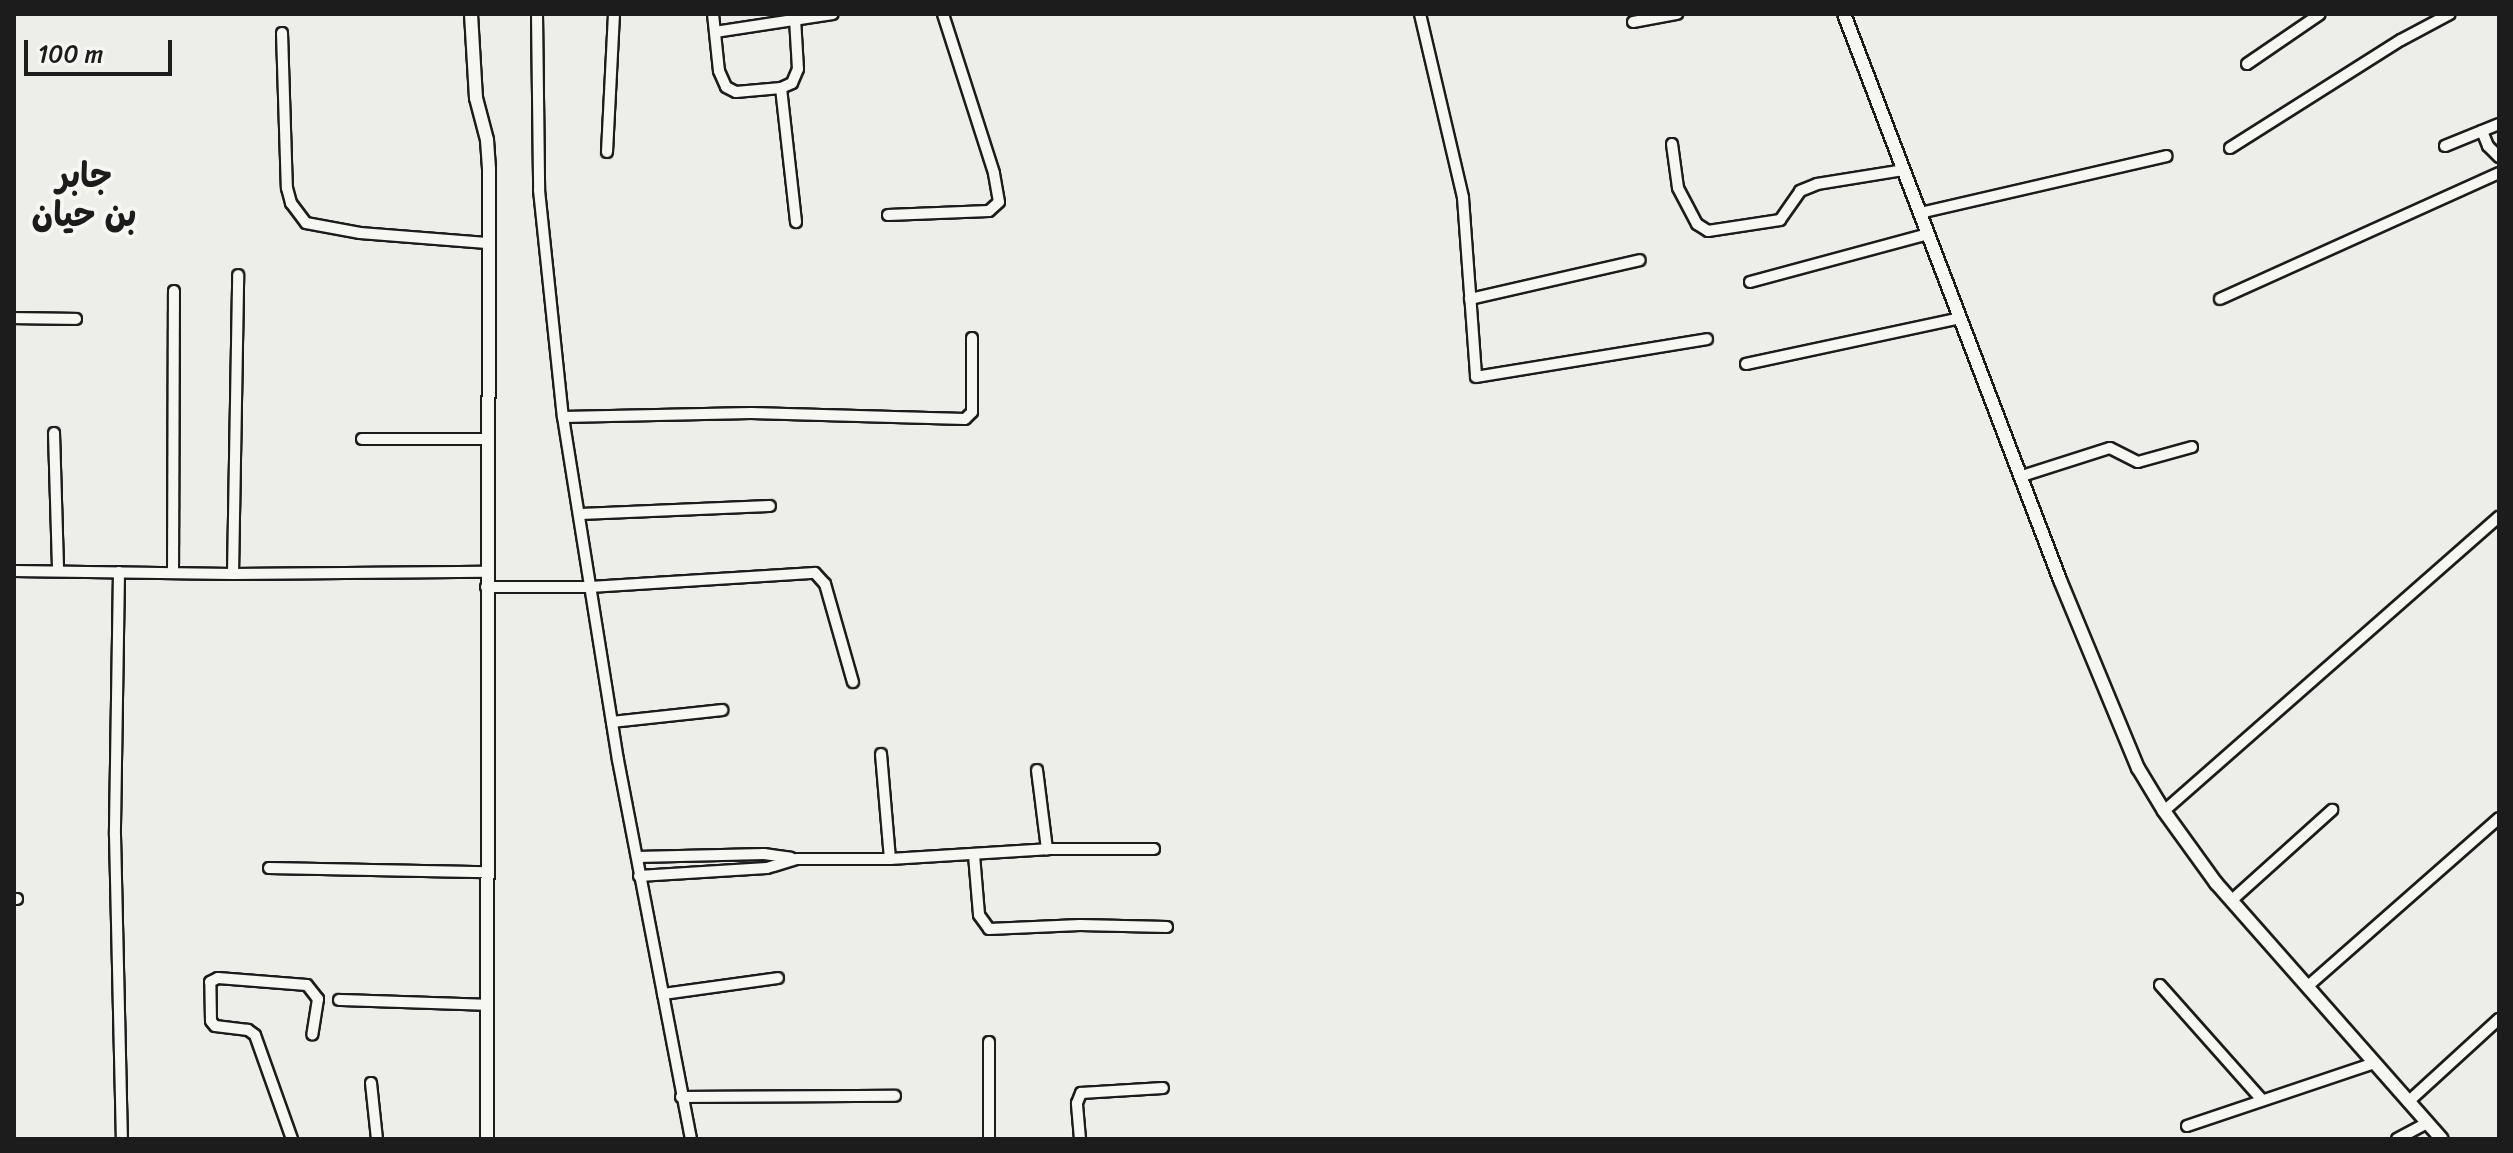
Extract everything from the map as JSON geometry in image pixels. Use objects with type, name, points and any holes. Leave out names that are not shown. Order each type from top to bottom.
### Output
[{"type":"main road","points":[[471,14],[476,98],[488,152],[487,1139]]},
{"type":"main road","points":[[1844,14],[2118,726],[2164,811],[2232,900],[2442,1139]]},
{"type":"street","points":[[537,14],[539,190],[563,417],[639,876],[691,1139]]},
{"type":"street","points":[[607,152],[614,14]]},
{"type":"street","points":[[713,14],[719,71],[726,87],[736,92],[781,88],[792,83],[798,69],[795,19]]},
{"type":"street","points":[[715,32],[833,14]]},
{"type":"street","points":[[888,215],[989,211],[999,202],[994,173],[943,14]]},
{"type":"street","points":[[1420,14],[1463,198],[1476,377],[1707,339]]},
{"type":"street","points":[[1633,22],[1677,14]]},
{"type":"street","points":[[2247,64],[2320,14]]},
{"type":"street","points":[[2230,148],[2401,40],[2450,14]]},
{"type":"street","points":[[282,33],[287,188],[291,203],[306,223],[360,233],[487,243]]},
{"type":"street","points":[[781,88],[796,222]]},
{"type":"street","points":[[2445,146],[2499,124]]},
{"type":"street","points":[[2482,131],[2488,146],[2499,157]]},
{"type":"street","points":[[1672,144],[1678,188],[1697,224],[1708,231],[1780,220],[1800,191],[1817,184],[1903,170]]},
{"type":"street","points":[[1920,213],[2167,156]]},
{"type":"street","points":[[2220,299],[2499,173]]},
{"type":"street","points":[[1750,282],[1928,234]]},
{"type":"street","points":[[1470,299],[1640,260]]},
{"type":"street","points":[[233,574],[238,275]]},
{"type":"street","points":[[173,572],[174,291]]},
{"type":"street","points":[[14,318],[76,319]]},
{"type":"street","points":[[1746,364],[1960,318]]},
{"type":"street","points":[[563,417],[751,413],[965,419],[972,412],[972,338]]},
{"type":"street","points":[[54,433],[58,571]]},
{"type":"street","points":[[362,439],[487,439]]},
{"type":"street","points":[[2022,476],[2110,448],[2138,462],[2192,447]]},
{"type":"street","points":[[580,514],[770,506]]},
{"type":"street","points":[[2164,811],[2499,517]]},
{"type":"street","points":[[14,571],[233,574],[486,572]]},
{"type":"street","points":[[119,572],[115,835],[122,1139]]},
{"type":"street","points":[[486,587],[590,587],[815,573],[825,584],[853,682]]},
{"type":"street","points":[[612,722],[722,710]]},
{"type":"street","points":[[881,754],[890,859]]},
{"type":"street","points":[[1037,770],[1047,849]]},
{"type":"street","points":[[2232,900],[2332,810]]},
{"type":"street","points":[[2308,986],[2499,818]]},
{"type":"street","points":[[637,857],[764,854],[797,859],[890,859],[1047,849],[1154,849]]},
{"type":"street","points":[[974,855],[979,915],[989,929],[1080,925],[1167,927]]},
{"type":"street","points":[[639,876],[767,868],[797,859]]},
{"type":"street","points":[[269,868],[487,872]]},
{"type":"street","points":[[292,1139],[255,1035],[248,1030],[215,1026],[211,1021],[210,982],[218,978],[307,985],[318,999],[312,1035]]},
{"type":"street","points":[[663,994],[778,978]]},
{"type":"street","points":[[2160,985],[2262,1100]]},
{"type":"street","points":[[339,1000],[487,1005]]},
{"type":"street","points":[[2408,1102],[2499,1019]]},
{"type":"street","points":[[989,1042],[989,1139]]},
{"type":"street","points":[[2187,1126],[2374,1063]]},
{"type":"street","points":[[371,1083],[377,1139]]},
{"type":"street","points":[[1080,1139],[1077,1103],[1081,1093],[1163,1088]]},
{"type":"street","points":[[681,1097],[895,1096]]},
{"type":"street","points":[[2397,1139],[2427,1123]]},
{"type":"district","name":"جابر بن حيان","points":[[84,196]]}]
